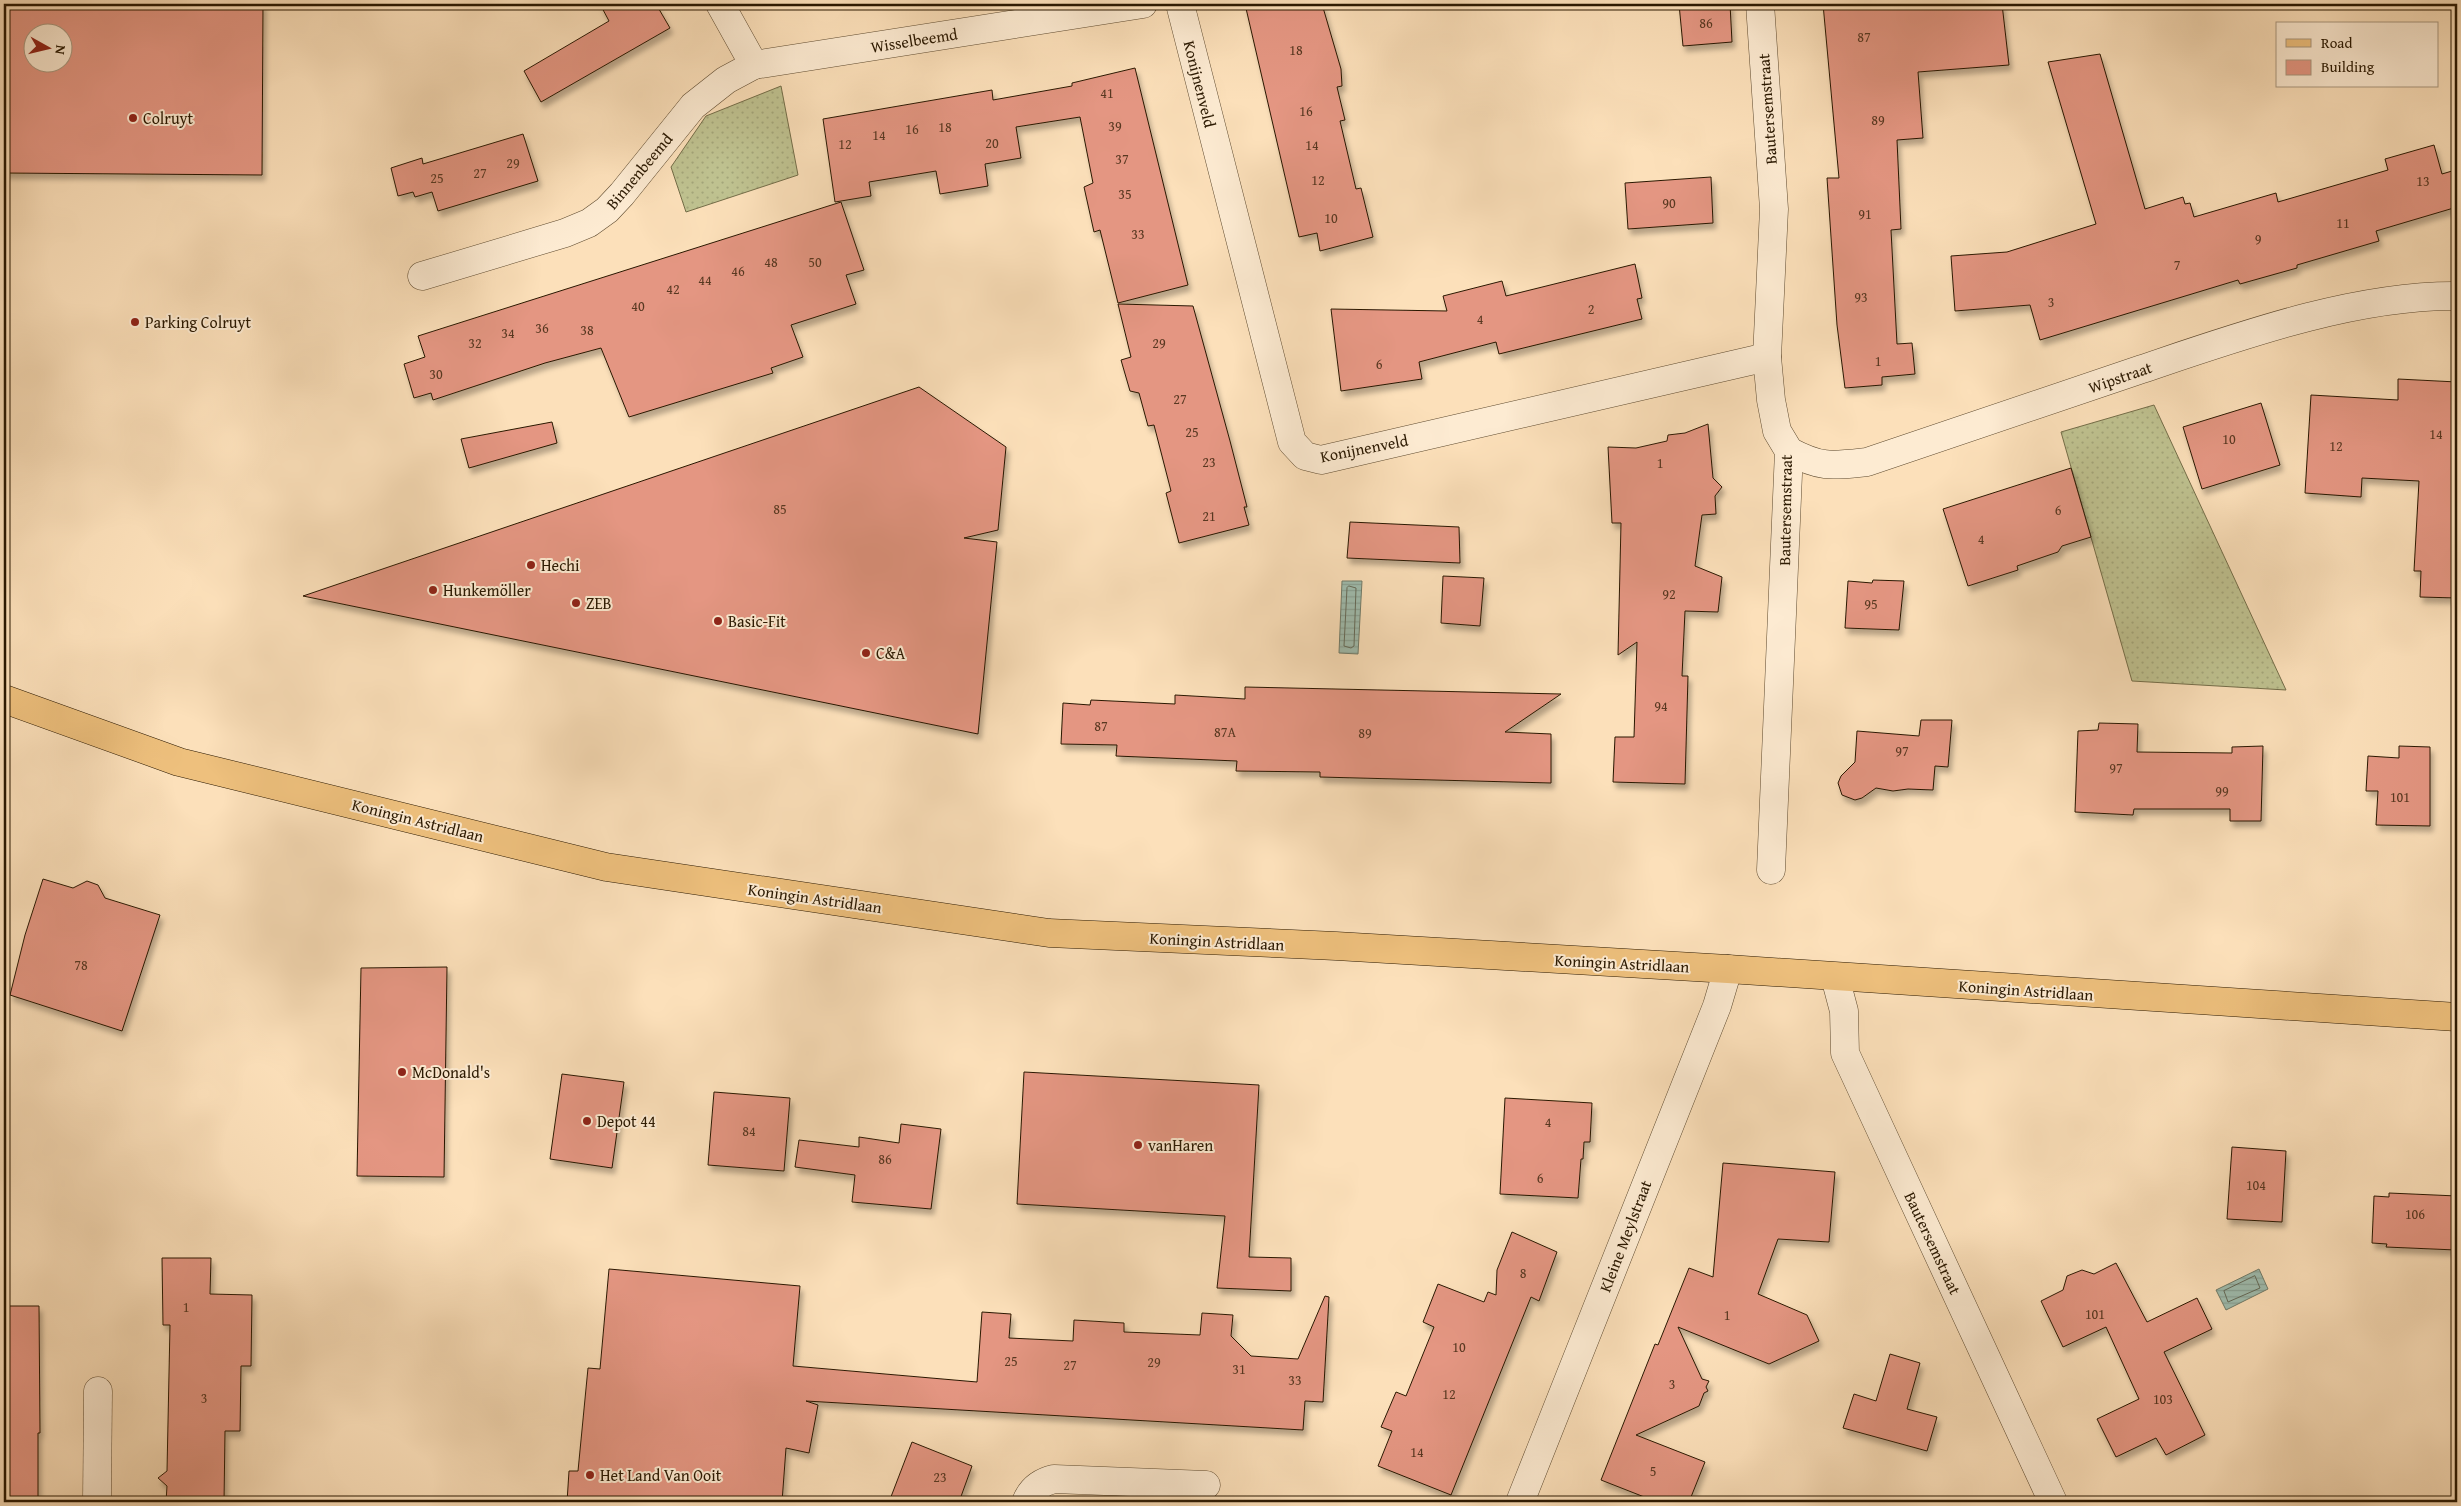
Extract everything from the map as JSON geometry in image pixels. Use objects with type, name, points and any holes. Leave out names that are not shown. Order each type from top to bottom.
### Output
[{"type":"main road","name":"Koningin Astridlaan","points":[[4,699],[179,762],[606,867],[1049,933],[1336,946],[1728,969],[2457,1017]]},
{"type":"street","points":[[720,4],[754,65]]},
{"type":"street","name":"Wisselbeemd","points":[[754,65],[1143,4]]},
{"type":"street","name":"Konijnenveld","points":[[1180,4],[1292,442],[1306,456],[1321,460],[1766,357]]},
{"type":"street","name":"Bautersemstraat","points":[[1760,4],[1774,209],[1766,357],[1777,431],[1789,451],[1771,870]]},
{"type":"street","name":"Binnenbeemd","points":[[422,276],[589,224],[607,210],[622,194],[693,106],[726,80],[754,65]]},
{"type":"street","name":"Wipstraat","points":[[1789,451],[1813,464],[1838,466],[1867,462],[2227,340],[2362,304],[2437,296],[2457,296]]},
{"type":"street","name":"Kleine Meylstraat","points":[[1520,1502],[1717,1006],[1728,969]]},
{"type":"street","name":"Bautersemstraat","points":[[1835,977],[1844,1011],[1845,1053],[2053,1502]]},
{"type":"street","points":[[97,1502],[98,1391]]},
{"type":"street","points":[[1026,1502],[1039,1485],[1054,1479],[1206,1485]]},
{"type":"green space","points":[[781,86],[798,175],[686,212],[671,167],[706,116]]},
{"type":"green space","points":[[2154,405],[2286,690],[2132,681],[2061,432]]},
{"type":"water","points":[[1342,581],[1362,581],[1358,654],[1339,653]]},
{"type":"water","points":[[2259,1269],[2268,1289],[2226,1310],[2216,1290]]},
{"type":"building","name":"Colruyt","points":[[4,4],[263,4],[262,175],[4,173]]},
{"type":"building","points":[[600,4],[656,4],[670,28],[541,102],[524,71],[609,21]]},
{"type":"building","points":[[1245,4],[1322,4],[1341,69],[1342,86],[1337,87],[1345,120],[1340,121],[1356,189],[1361,188],[1373,237],[1320,251],[1317,233],[1299,237]]},
{"type":"building","points":[[1679,4],[1730,4],[1732,42],[1683,46]]},
{"type":"building","points":[[1823,4],[2002,4],[2009,65],[1918,72],[1923,138],[1897,140],[1901,229],[1891,230],[1897,344],[1912,343],[1915,374],[1882,377],[1882,385],[1845,388],[1837,325],[1827,178],[1839,178]]},
{"type":"building","points":[[2100,54],[2145,209],[2183,197],[2185,204],[2190,203],[2194,217],[2276,193],[2278,202],[2388,170],[2385,159],[2434,145],[2442,174],[2452,171],[2457,188],[2457,207],[2376,231],[2379,241],[2297,265],[2297,268],[2240,284],[2238,280],[2040,340],[2030,305],[1955,311],[1951,256],[2007,252],[2096,224],[2048,62]]},
{"type":"building","points":[[1135,68],[1188,285],[1118,303],[1100,230],[1094,232],[1084,187],[1093,183],[1080,117],[1016,127],[1021,158],[985,164],[988,186],[940,194],[936,171],[869,182],[871,196],[835,202],[823,119],[992,90],[993,100],[1072,86],[1072,83]]},
{"type":"building","points":[[523,134],[538,181],[438,211],[432,192],[415,197],[413,192],[398,196],[391,168],[422,158],[423,164]]},
{"type":"building","points":[[1711,177],[1713,223],[1628,229],[1625,183]]},
{"type":"building","points":[[841,202],[864,270],[846,275],[856,304],[791,325],[803,357],[771,368],[773,373],[629,417],[601,348],[545,363],[433,400],[431,393],[414,398],[404,364],[425,357],[418,336]]},
{"type":"building","points":[[1635,264],[1642,298],[1637,299],[1642,319],[1499,354],[1496,342],[1419,362],[1422,379],[1341,391],[1331,309],[1447,311],[1443,296],[1502,281],[1506,296]]},
{"type":"building","points":[[1118,304],[1193,306],[1247,507],[1244,507],[1249,525],[1179,543],[1166,493],[1171,491],[1154,425],[1148,426],[1139,393],[1130,391],[1121,360],[1131,357]]},
{"type":"building","points":[[2398,379],[2457,382],[2457,455],[2452,536],[2457,536],[2457,598],[2420,597],[2421,571],[2414,571],[2419,481],[2362,478],[2361,497],[2305,493],[2311,395],[2398,400]]},
{"type":"building","points":[[919,387],[1006,447],[998,530],[964,538],[997,542],[978,734],[303,596]]},
{"type":"building","points":[[2261,403],[2280,465],[2202,489],[2183,427]]},
{"type":"building","points":[[552,422],[557,443],[469,468],[461,439]]},
{"type":"building","points":[[1708,424],[1713,478],[1722,487],[1715,496],[1716,514],[1702,515],[1695,566],[1722,577],[1718,612],[1685,611],[1682,676],[1688,676],[1685,784],[1613,782],[1615,737],[1634,737],[1637,642],[1618,655],[1621,523],[1612,523],[1608,447],[1636,448],[1667,441],[1668,435],[1685,433]]},
{"type":"building","points":[[2071,468],[2091,537],[2062,546],[2058,552],[2017,566],[2018,570],[1968,586],[1943,509]]},
{"type":"building","points":[[1350,522],[1459,527],[1460,563],[1347,558]]},
{"type":"building","points":[[1443,576],[1484,578],[1480,626],[1441,623]]},
{"type":"building","points":[[1873,580],[1904,581],[1899,630],[1845,628],[1848,581],[1872,583]]},
{"type":"building","points":[[1245,687],[1561,694],[1505,732],[1551,734],[1551,783],[1320,777],[1320,772],[1236,771],[1237,761],[1116,756],[1117,745],[1061,744],[1063,703],[1090,705],[1091,700],[1175,704],[1175,695],[1245,699]]},
{"type":"building","points":[[1921,720],[1952,720],[1948,767],[1935,766],[1933,790],[1908,789],[1893,791],[1876,788],[1862,798],[1855,800],[1842,795],[1838,783],[1841,776],[1855,762],[1857,731],[1919,736]]},
{"type":"building","points":[[2099,723],[2138,724],[2137,752],[2232,753],[2232,747],[2263,746],[2261,821],[2230,821],[2230,809],[2134,809],[2133,815],[2075,812],[2078,731],[2098,730]]},
{"type":"building","points":[[2399,746],[2430,747],[2430,826],[2376,825],[2378,791],[2366,791],[2368,756],[2399,758]]},
{"type":"building","points":[[43,879],[73,888],[87,881],[98,885],[105,898],[160,915],[122,1031],[10,995],[25,935]]},
{"type":"building","name":"McDonald's","points":[[447,967],[444,1177],[357,1176],[361,968]]},
{"type":"building","name":"vanHaren","points":[[1024,1072],[1259,1085],[1249,1257],[1291,1258],[1291,1291],[1217,1288],[1225,1216],[1017,1204]]},
{"type":"building","name":"Depot 44","points":[[562,1074],[624,1082],[612,1168],[550,1159]]},
{"type":"building","points":[[714,1092],[790,1098],[784,1171],[708,1165]]},
{"type":"building","points":[[1505,1098],[1592,1103],[1590,1142],[1584,1142],[1578,1198],[1500,1194]]},
{"type":"building","points":[[901,1124],[941,1129],[931,1209],[852,1202],[855,1175],[795,1167],[799,1140],[859,1147],[859,1137],[899,1143]]},
{"type":"building","points":[[2232,1147],[2286,1151],[2282,1222],[2227,1219]]},
{"type":"building","points":[[1723,1163],[1835,1172],[1829,1242],[1778,1239],[1758,1294],[1807,1315],[1819,1341],[1769,1364],[1678,1327],[1702,1379],[1709,1381],[1706,1387],[1708,1391],[1704,1393],[1699,1406],[1636,1435],[1705,1462],[1689,1502],[1657,1502],[1601,1480],[1655,1344],[1658,1345],[1689,1268],[1713,1277]]},
{"type":"building","points":[[2389,1193],[2457,1196],[2456,1250],[2386,1247],[2387,1244],[2372,1243],[2374,1196],[2389,1197]]},
{"type":"building","points":[[1512,1232],[1557,1252],[1539,1301],[1531,1297],[1451,1495],[1378,1466],[1392,1431],[1381,1427],[1396,1392],[1406,1396],[1434,1327],[1423,1322],[1438,1284],[1484,1302],[1488,1292],[1496,1295],[1497,1270]]},
{"type":"building","points":[[162,1258],[211,1258],[210,1294],[252,1295],[251,1366],[241,1366],[240,1431],[225,1431],[224,1502],[166,1502],[167,1486],[158,1478],[167,1471],[170,1325],[163,1325]]},
{"type":"building","points":[[2116,1263],[2147,1322],[2197,1298],[2212,1329],[2164,1352],[2205,1435],[2166,1455],[2156,1438],[2116,1457],[2097,1419],[2139,1399],[2106,1327],[2063,1347],[2041,1301],[2063,1290],[2067,1276],[2082,1270],[2094,1274]]},
{"type":"building","points":[[609,1269],[800,1286],[793,1366],[977,1382],[982,1312],[1011,1314],[1009,1338],[1073,1341],[1074,1320],[1124,1323],[1124,1332],[1200,1335],[1202,1313],[1233,1315],[1231,1336],[1251,1356],[1298,1359],[1325,1296],[1329,1297],[1323,1402],[1305,1401],[1303,1430],[806,1401],[818,1405],[809,1453],[786,1448],[782,1502],[567,1502],[569,1471],[578,1471],[588,1368],[600,1369]]},
{"type":"building","points":[[4,1306],[39,1306],[40,1433],[38,1433],[38,1502],[4,1502]]},
{"type":"building","points":[[1890,1354],[1920,1363],[1907,1409],[1937,1417],[1927,1451],[1843,1428],[1854,1394],[1876,1401]]},
{"type":"building","points":[[912,1442],[972,1466],[959,1502],[889,1502]]},
{"type":"place","name":"Colruyt","points":[[133,118]]},
{"type":"place","name":"Parking Colruyt","points":[[135,322]]},
{"type":"place","name":"Hechi","points":[[531,565]]},
{"type":"place","name":"Hunkemöller","points":[[433,590]]},
{"type":"place","name":"ZEB","points":[[576,603]]},
{"type":"place","name":"Basic-Fit","points":[[718,621]]},
{"type":"place","name":"C&A","points":[[866,653]]},
{"type":"place","name":"McDonald's","points":[[402,1072]]},
{"type":"place","name":"Depot 44","points":[[587,1121]]},
{"type":"place","name":"vanHaren","points":[[1138,1145]]},
{"type":"place","name":"Het Land Van Ooit","points":[[590,1475]]}]
